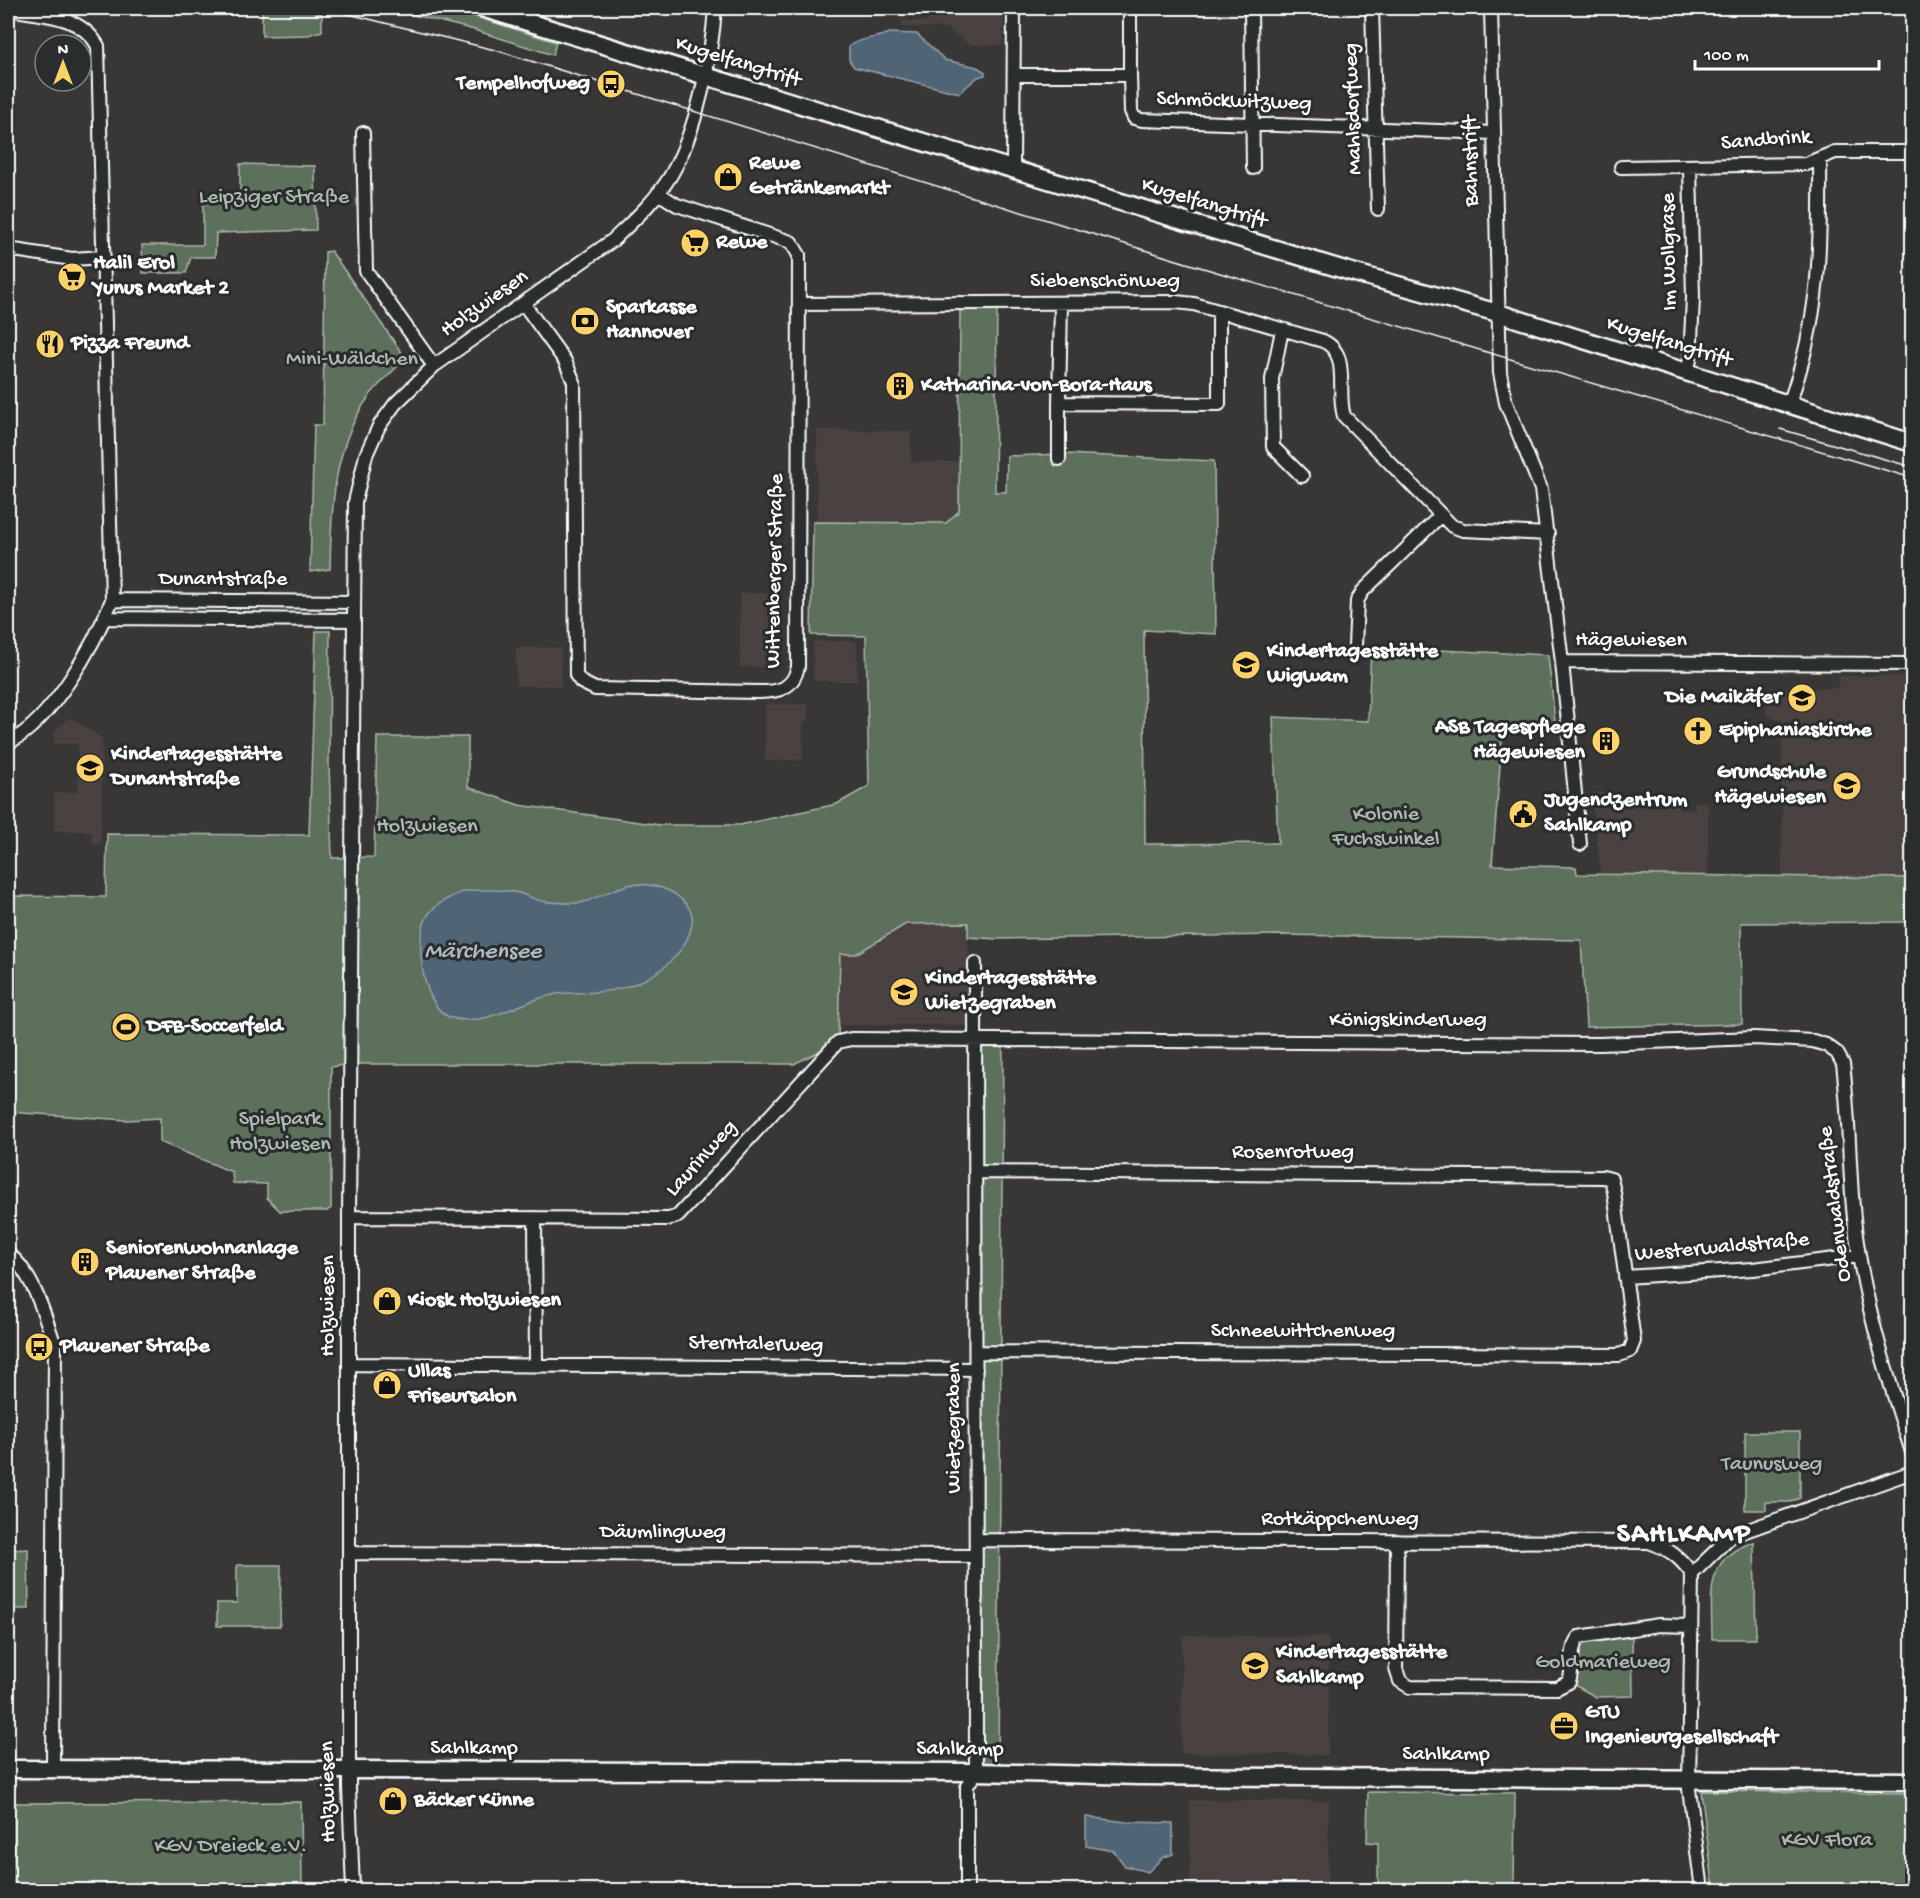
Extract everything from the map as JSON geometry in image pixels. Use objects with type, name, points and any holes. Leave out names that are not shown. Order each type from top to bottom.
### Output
[{"type":"street","name":"Kugelfangtrift","points":[[482,8],[1348,271],[1498,313],[1912,443]]},
{"type":"street","points":[[705,76],[715,8]]},
{"type":"street","points":[[1013,169],[1014,8]]},
{"type":"street","points":[[1130,8],[1130,75]]},
{"type":"street","points":[[1251,8],[1253,168]]},
{"type":"street","name":"Mahlsdorfweg","points":[[1372,8],[1378,209]]},
{"type":"street","name":"Bahnstrift","points":[[1491,8],[1498,313]]},
{"type":"street","points":[[8,9],[76,22],[91,33],[99,45],[112,600],[105,618],[54,703],[29,729],[8,743]]},
{"type":"street","name":"Schmöckwitzweg","points":[[1014,75],[1130,75],[1131,111],[1134,118],[1493,133]]},
{"type":"street","name":"Holzwiesen","points":[[353,1890],[349,1771],[355,502],[366,455],[379,426],[395,404],[434,366],[613,240],[658,193],[684,148],[705,76]]},
{"type":"street","points":[[363,133],[366,271],[434,366]]},
{"type":"street","name":"Sandbrink","points":[[1621,167],[1806,164],[1835,152],[1912,152]]},
{"type":"street","points":[[1789,404],[1805,357],[1818,283],[1820,160]]},
{"type":"street","name":"Im Wollgrase","points":[[1687,372],[1690,360],[1693,298],[1690,166]]},
{"type":"street","name":"Wittenberger Straße","points":[[523,303],[565,360],[574,382],[576,675],[581,682],[595,689],[751,692],[784,689],[795,679],[798,667],[800,255],[791,242],[677,205],[658,193]]},
{"type":"street","points":[[8,249],[72,259],[104,257]]},
{"type":"street","name":"Siebenschönweg","points":[[799,304],[1176,302],[1282,330],[1334,346],[1340,356],[1340,403],[1344,416],[1452,526],[1463,530],[1548,534]]},
{"type":"street","points":[[1059,459],[1061,303]]},
{"type":"street","points":[[1059,403],[1219,404],[1219,312]]},
{"type":"street","name":"Hägewiesen","points":[[1498,313],[1502,387],[1541,489],[1562,662],[1912,664]]},
{"type":"street","points":[[1282,330],[1272,379],[1273,447],[1302,476]]},
{"type":"street","points":[[1355,646],[1357,601],[1363,591],[1440,516]]},
{"type":"street","name":"Dunantstraße","points":[[112,600],[353,602]]},
{"type":"street","name":"Dunantstraße","points":[[105,618],[353,620]]},
{"type":"street","points":[[1562,662],[1571,729],[1580,844]]},
{"type":"street","name":"Wietzegraben","points":[[967,1890],[967,1786],[976,1772],[975,963]]},
{"type":"street","name":"Königskinderweg","points":[[975,1040],[1600,1044],[1754,1038],[1813,1041],[1826,1045],[1837,1053]]},
{"type":"street","name":"Laurinweg","points":[[350,1217],[669,1219],[678,1216],[838,1042],[851,1039],[975,1040]]},
{"type":"street","name":"Odenwaldstraße","points":[[1837,1053],[1844,1076],[1851,1190],[1859,1256],[1889,1383],[1912,1452]]},
{"type":"street","name":"Rosenrotweg","points":[[975,1172],[1579,1176],[1611,1179],[1625,1277]]},
{"type":"street","points":[[535,1218],[536,1363]]},
{"type":"street","points":[[8,1254],[16,1259],[42,1306],[55,1346],[53,1769]]},
{"type":"street","name":"Westerwaldstraße","points":[[1625,1277],[1752,1269],[1859,1256]]},
{"type":"street","name":"Schneewittchenweg","points":[[976,1352],[1619,1355],[1630,1351],[1634,1341],[1625,1277]]},
{"type":"street","name":"Sterntalerweg","points":[[350,1364],[536,1363],[976,1369]]},
{"type":"street","points":[[1702,1890],[1689,1778],[1692,1574],[1731,1536],[1912,1472]]},
{"type":"street","name":"Rotkäppchenweg","points":[[976,1540],[1649,1542],[1665,1547],[1681,1558],[1692,1574]]},
{"type":"street","points":[[1397,1541],[1396,1669],[1400,1681],[1410,1687],[1557,1688],[1569,1682],[1573,1670],[1574,1644],[1579,1637],[1659,1625],[1690,1626]]},
{"type":"street","name":"Däumlingweg","points":[[350,1553],[976,1556]]},
{"type":"street","name":"Sahlkamp","points":[[8,1769],[976,1772],[1151,1776],[1912,1781]]},
{"type":"shaded area","points":[[965,8],[1004,8],[1003,45],[970,45],[947,28],[902,27],[902,20],[927,22],[928,13],[965,14]]},
{"type":"shaded area","points":[[817,430],[911,431],[911,462],[959,462],[959,511],[947,523],[817,522]]},
{"type":"shaded area","points":[[740,593],[780,594],[780,667],[740,667]]},
{"type":"shaded area","points":[[813,641],[857,641],[857,681],[813,681]]},
{"type":"shaded area","points":[[516,647],[561,648],[561,686],[516,686]]},
{"type":"shaded area","name":"Grundschule Hägewiesen","points":[[1838,676],[1912,676],[1912,878],[1782,876],[1782,721],[1766,715],[1766,688],[1838,688]]},
{"type":"shaded area","points":[[765,704],[808,704],[808,721],[803,722],[803,760],[765,761]]},
{"type":"shaded area","name":"Kindertagesstätte Dunantstraße","points":[[69,717],[102,738],[101,844],[92,844],[92,831],[54,831],[54,793],[78,792],[78,744],[54,744],[54,732]]},
{"type":"shaded area","points":[[1620,792],[1620,798],[1649,795],[1650,806],[1666,806],[1666,799],[1678,799],[1678,809],[1695,809],[1695,802],[1708,802],[1708,875],[1601,874],[1591,793]]},
{"type":"shaded area","name":"Kindertagesstätte Wietzegraben","points":[[968,923],[969,1025],[839,1025],[840,954],[857,954],[906,924]]},
{"type":"shaded area","name":"Kindertagesstätte Sahlkamp","points":[[1182,1635],[1329,1637],[1328,1755],[1181,1753]]},
{"type":"shaded area","points":[[1190,1800],[1329,1801],[1328,1890],[1190,1890]]},
{"type":"green space","points":[[262,8],[300,8],[322,14],[322,31],[308,35],[262,36]]},
{"type":"green space","points":[[385,8],[447,8],[556,42],[553,55],[471,29]]},
{"type":"green space","name":"Leipziger Straße","points":[[240,164],[315,166],[316,230],[216,233],[215,257],[191,257],[186,273],[143,273],[142,245],[203,245],[203,202],[240,202]]},
{"type":"green space","name":"Mini-Wäldchen","points":[[331,251],[404,356],[403,361],[370,395],[348,435],[341,456],[333,500],[330,569],[310,572],[314,425],[323,425],[325,252]]},
{"type":"green space","points":[[960,303],[997,303],[995,492],[1006,492],[1007,456],[1064,454],[1214,461],[1216,634],[1144,630],[1145,844],[1278,843],[1273,717],[1368,721],[1371,647],[1548,655],[1556,731],[1503,729],[1492,865],[1576,867],[1577,874],[1912,878],[1912,922],[1741,923],[1742,1024],[1586,1027],[1581,940],[1282,935],[996,939],[968,937],[968,923],[906,924],[856,954],[840,954],[838,1042],[794,1064],[349,1064],[331,1067],[331,1208],[327,1211],[280,1211],[267,1198],[267,1184],[233,1183],[232,1172],[160,1142],[160,1118],[127,1120],[8,1112],[8,896],[106,897],[107,834],[309,835],[316,631],[330,631],[329,764],[332,858],[374,857],[377,737],[468,737],[468,787],[519,805],[660,825],[740,825],[837,804],[869,786],[866,636],[811,635],[813,522],[946,523],[959,511]]},
{"type":"green space","points":[[975,1040],[1003,1040],[998,1774],[976,1772]]},
{"type":"green space","name":"Taunusweg","points":[[1745,1432],[1800,1432],[1800,1498],[1790,1502],[1766,1502],[1766,1510],[1745,1510]]},
{"type":"green space","points":[[1754,1542],[1756,1639],[1712,1639],[1712,1593],[1718,1568],[1726,1557]]},
{"type":"green space","points":[[28,1549],[29,1609],[8,1609],[8,1550]]},
{"type":"green space","points":[[237,1565],[281,1565],[280,1626],[217,1626],[217,1603],[237,1603]]},
{"type":"green space","name":"Goldmarieweg","points":[[1632,1628],[1633,1696],[1596,1697],[1569,1682],[1574,1645]]},
{"type":"green space","name":"KGV Flora","points":[[1701,1791],[1912,1793],[1912,1890],[1714,1890]]},
{"type":"green space","points":[[1368,1792],[1515,1793],[1514,1890],[1378,1890],[1378,1843],[1367,1842]]},
{"type":"green space","name":"KGV Dreieck e.V.","points":[[301,1802],[302,1890],[8,1890],[8,1803]]},
{"type":"water","points":[[890,33],[917,34],[945,60],[977,67],[985,72],[985,75],[978,77],[959,93],[854,67],[849,60],[849,46],[858,41]]},
{"type":"water","name":"Märchensee","points":[[634,884],[649,885],[669,891],[681,899],[692,913],[692,926],[680,951],[661,970],[649,977],[611,991],[552,995],[479,1019],[451,1018],[438,1009],[431,998],[422,969],[423,925],[434,908],[445,900],[463,892],[491,890],[511,891],[546,902],[578,903]]},
{"type":"water","points":[[1086,1817],[1127,1822],[1173,1823],[1173,1854],[1162,1858],[1148,1872],[1125,1866],[1114,1851],[1086,1846]]},
{"type":"tram line","points":[[324,8],[495,50],[1193,265],[1912,478]]},
{"type":"tram line","points":[[1780,429],[1912,467]]},
{"type":"place","name":"Tempelhofweg","points":[[611,84]]},
{"type":"place","name":"Rewe Getränkemarkt","points":[[728,177]]},
{"type":"place","name":"Rewe","points":[[695,243]]},
{"type":"place","name":"Halil Erol Yunus Market 2","points":[[72,277]]},
{"type":"place","name":"Sparkasse Hannover","points":[[585,321]]},
{"type":"place","name":"Pizza Freund","points":[[50,344]]},
{"type":"place","name":"Katharina-von-Bora-Haus","points":[[900,386]]},
{"type":"place","name":"Kindertagesstätte Wigwam","points":[[1246,665]]},
{"type":"place","name":"Die Maikäfer","points":[[1802,698]]},
{"type":"place","name":"Epiphaniaskirche","points":[[1698,731]]},
{"type":"place","name":"ASB Tagespflege Hägewiesen","points":[[1606,741]]},
{"type":"place","name":"Kindertagesstätte Dunantstraße","points":[[90,768]]},
{"type":"place","name":"Grundschule Hägewiesen","points":[[1847,786]]},
{"type":"place","name":"Jugendzentrum Sahlkamp","points":[[1523,814]]},
{"type":"place","name":"Kindertagesstätte Wietzegraben","points":[[904,992]]},
{"type":"place","name":"DFB-Soccerfeld","points":[[126,1027]]},
{"type":"place","name":"Seniorenwohnanlage Plauener Straße","points":[[85,1262]]},
{"type":"place","name":"Kiosk Holzwiesen","points":[[387,1301]]},
{"type":"place","name":"Plauener Straße","points":[[39,1347]]},
{"type":"place","name":"Ullas Friseursalon","points":[[387,1385]]},
{"type":"place","name":"Kindertagesstätte Sahlkamp","points":[[1255,1666]]},
{"type":"place","name":"GTU Ingenieurgesellschaft","points":[[1564,1726]]},
{"type":"place","name":"Bäcker Künne","points":[[393,1801]]},
{"type":"district","name":"SAHLKAMP","points":[[1684,1535]]},
{"type":"park label","name":"Kolonie Fuchswinkel","points":[[1386,828]]},
{"type":"park label","name":"Spielpark Holzwiesen","points":[[280,1132]]}]
